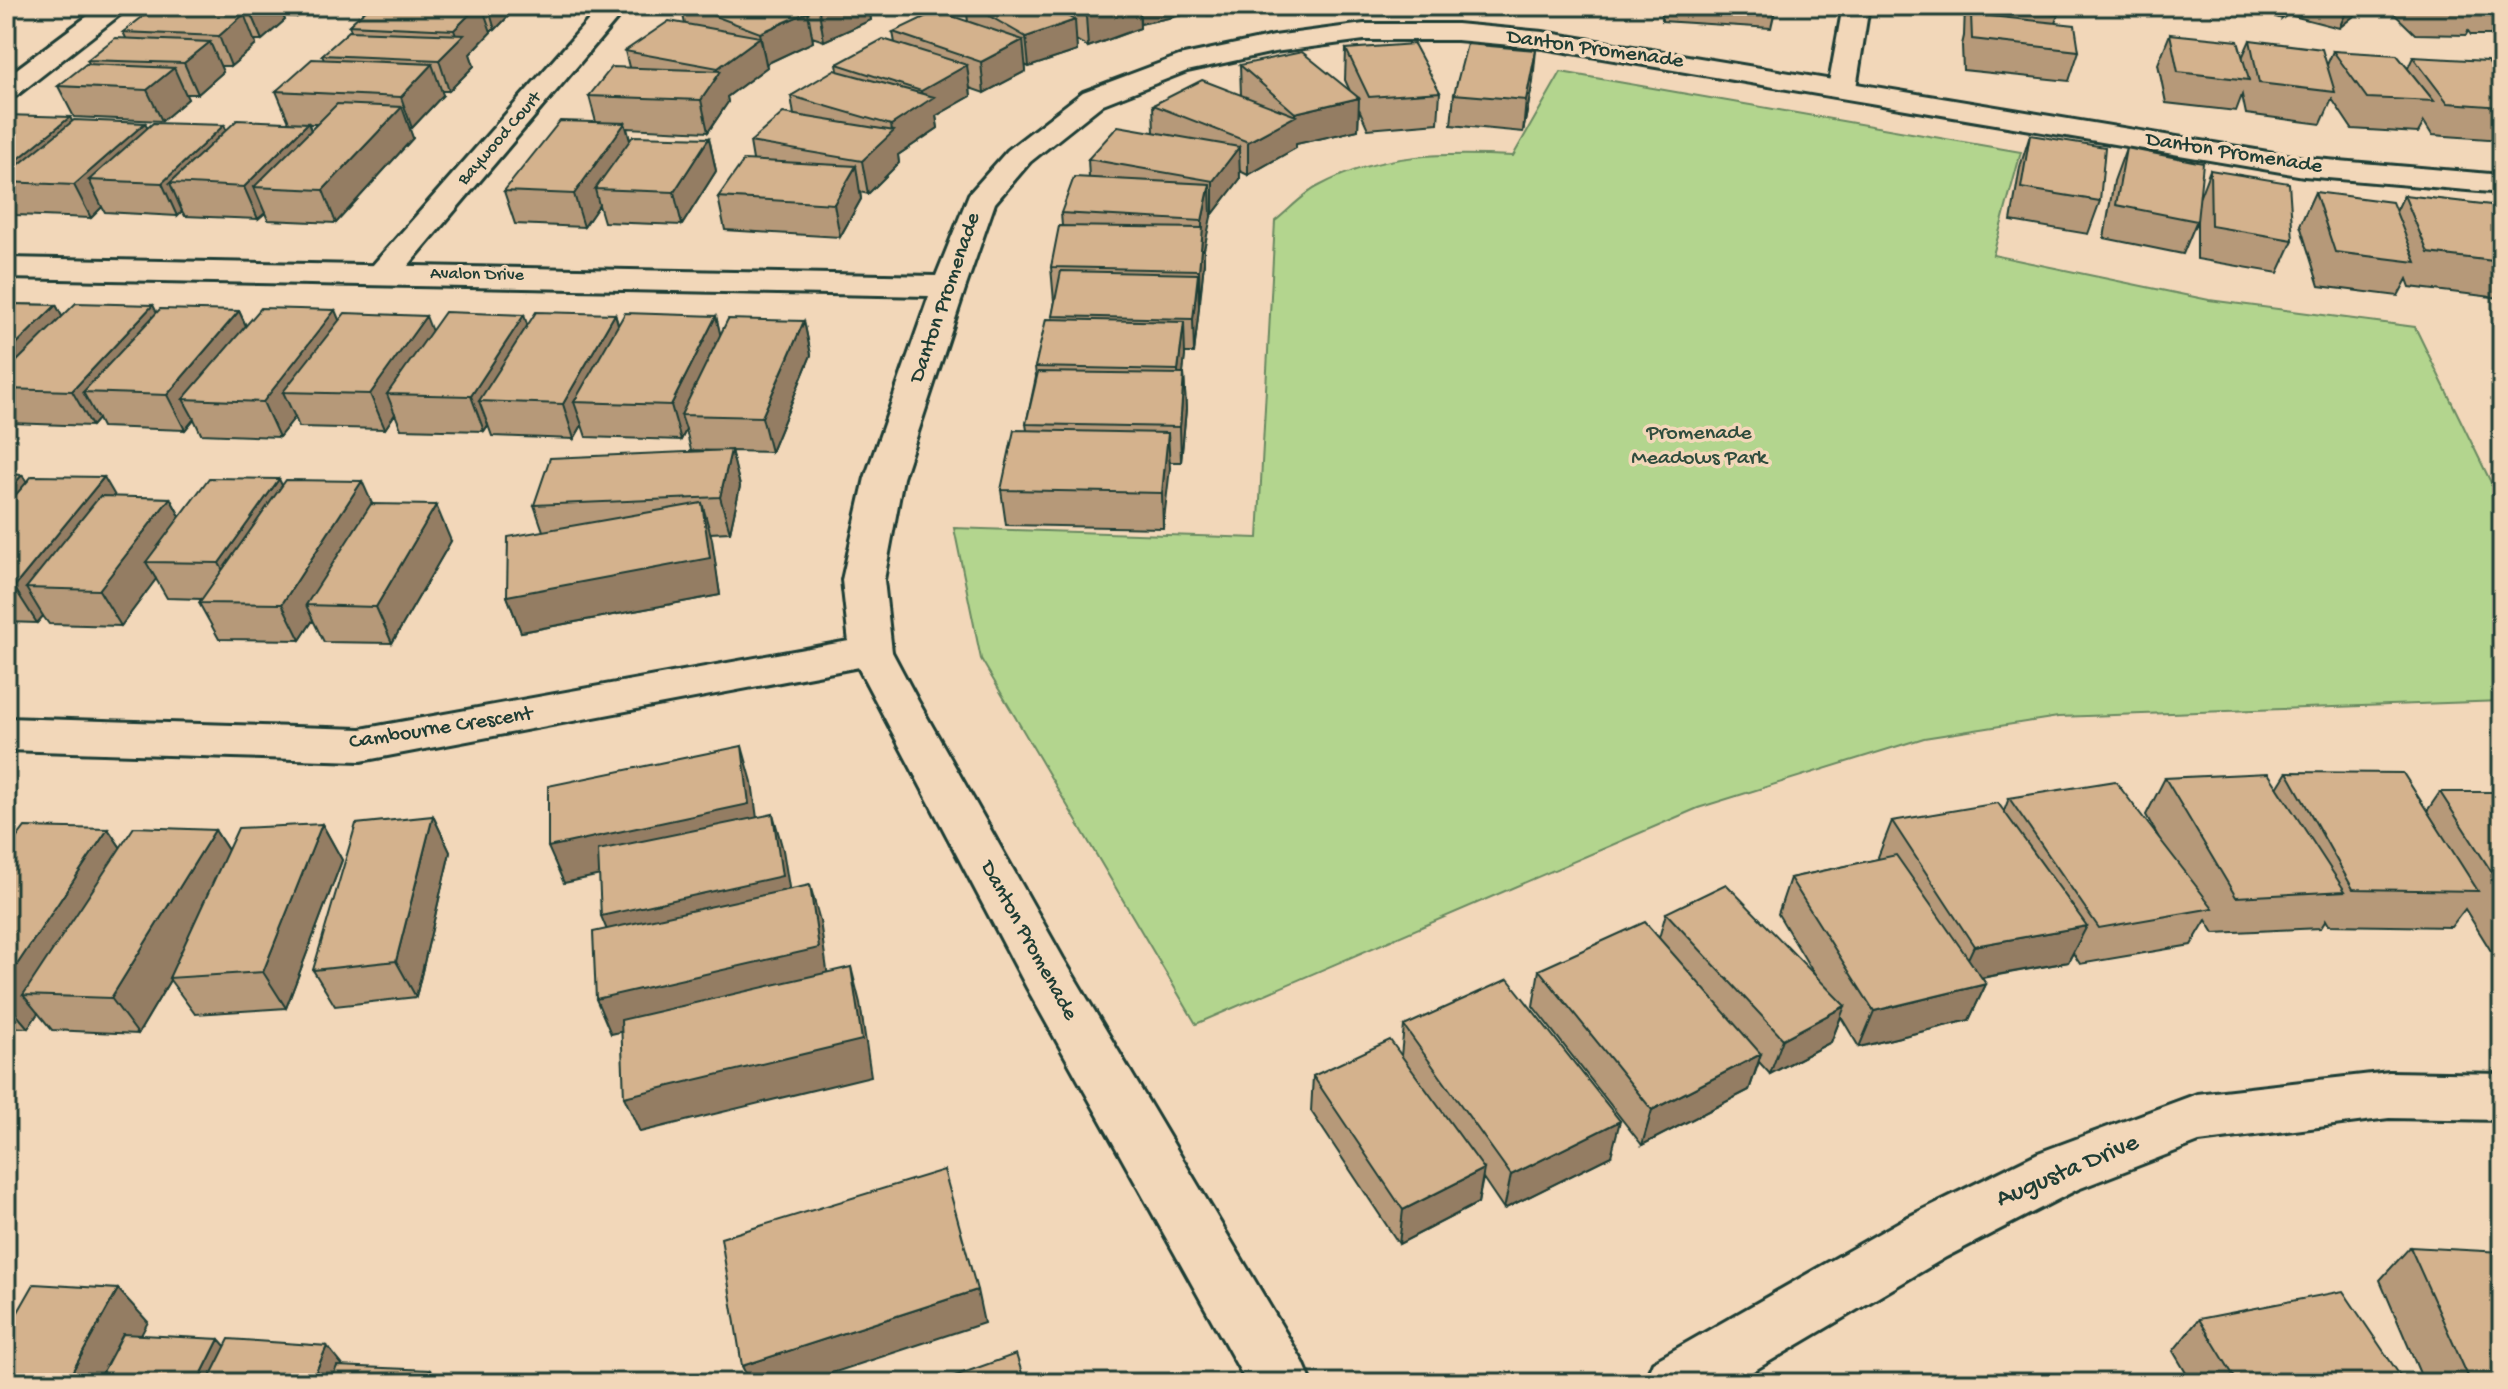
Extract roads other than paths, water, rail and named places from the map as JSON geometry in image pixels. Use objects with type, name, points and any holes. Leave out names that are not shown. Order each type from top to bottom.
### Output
[{"type":"street","points":[[6,90],[118,6]]},
{"type":"street","name":"Baywood Court","points":[[384,273],[615,6]]},
{"type":"street","points":[[1351,6],[1364,32]]},
{"type":"street","points":[[1842,88],[1856,6]]},
{"type":"street","name":"Danton Promenade","points":[[1281,1383],[1045,973],[871,652],[863,580],[884,478],[980,201],[1019,156],[1093,98],[1179,64],[1274,44],[1364,32],[1457,32],[1543,40],[2304,167],[2502,184]]},
{"type":"street","name":"Avalon Drive","points":[[6,268],[949,286]]},
{"type":"street","name":"Cambourne Crescent","points":[[6,734],[361,745],[871,652]]},
{"type":"street","name":"Augusta Drive","points":[[1675,1383],[1925,1238],[2058,1171],[2197,1118],[2389,1095],[2502,1097]]},
{"type":"park label","name":"Promenade Meadows Park","points":[[1699,446]]}]
